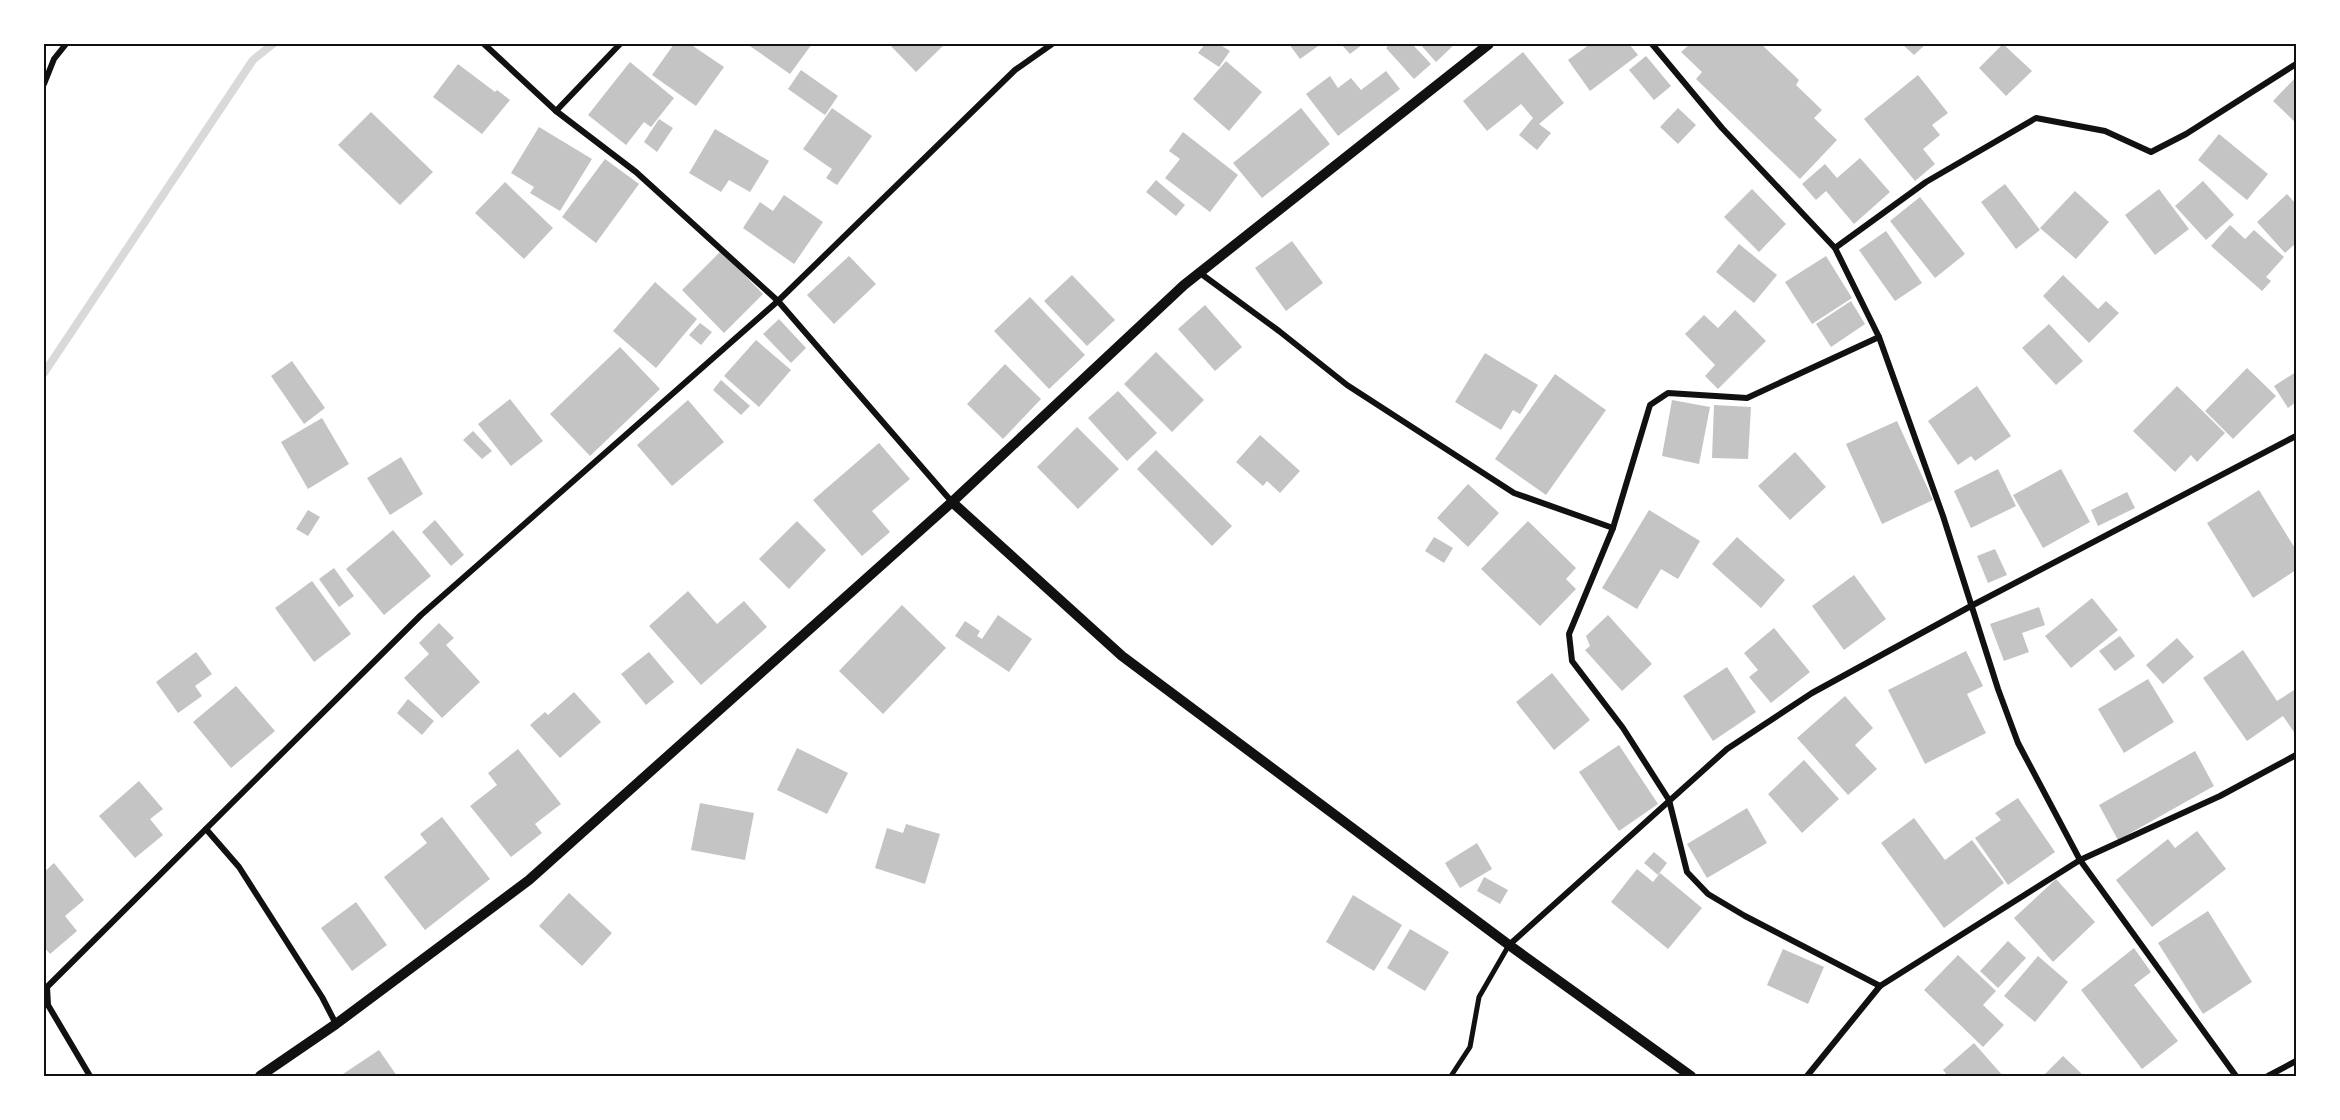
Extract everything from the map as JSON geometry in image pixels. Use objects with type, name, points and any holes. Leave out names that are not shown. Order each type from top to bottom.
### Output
[{"type":"street","points":[[44,84],[54,59],[66,44]]},
{"type":"street","points":[[484,44],[556,111],[636,172],[778,301],[952,502],[1122,656],[1509,945],[1691,1077]]},
{"type":"street","points":[[556,111],[620,44]]},
{"type":"street","points":[[90,1077],[48,1005],[47,987],[421,615],[778,301],[1014,70],[1052,44]]},
{"type":"street","points":[[260,1077],[336,1024],[529,880],[952,502],[1184,285],[1489,44]]},
{"type":"street","points":[[1652,44],[1722,129],[1835,248],[1879,337],[1943,516],[1998,689],[2018,743],[2080,860],[2236,1077]]},
{"type":"street","points":[[1835,248],[1926,182],[2036,118],[2104,131],[2151,152],[2186,134],[2296,64]]},
{"type":"street","points":[[1200,273],[1279,330],[1347,385],[1514,493],[1613,528]]},
{"type":"street","points":[[1879,337],[1747,398],[1668,393],[1650,405],[1613,528],[1569,634],[1572,661],[1623,728],[1669,800],[1687,872],[1708,894],[1744,916],[1880,986]]},
{"type":"street","points":[[1451,1077],[1470,1047],[1479,997],[1509,945],[1727,749],[1812,693],[1971,606],[2296,436]]},
{"type":"street","points":[[1807,1077],[1880,986],[2080,860],[2220,796],[2296,755]]},
{"type":"street","points":[[206,829],[239,867],[322,997],[336,1024]]},
{"type":"street","points":[[2268,1077],[2296,1061]]},
{"type":"building","points":[[674,44],[690,44],[724,67],[696,106],[652,75]]},
{"type":"building","points":[[747,44],[812,44],[790,74]]},
{"type":"building","points":[[889,44],[945,44],[916,72]]},
{"type":"building","points":[[1205,44],[1219,44],[1230,51],[1219,67],[1198,53]]},
{"type":"building","points":[[1289,44],[1321,44],[1300,59]]},
{"type":"building","points":[[1341,44],[1363,44],[1350,54]]},
{"type":"building","points":[[1390,44],[1412,44],[1431,64],[1414,79],[1386,48]]},
{"type":"building","points":[[1420,44],[1455,44],[1436,62]]},
{"type":"building","points":[[1590,44],[1629,44],[1638,55],[1590,91],[1568,60]]},
{"type":"building","points":[[1690,44],[1761,44],[1799,80],[1796,85],[1822,110],[1814,118],[1837,140],[1800,179],[1696,79],[1702,72],[1681,52]]},
{"type":"building","points":[[1902,44],[1926,44],[1914,55]]},
{"type":"building","points":[[2003,44],[2032,71],[2006,96],[1979,68]]},
{"type":"building","points":[[1523,52],[1564,103],[1539,124],[1551,133],[1537,150],[1519,135],[1533,118],[1521,104],[1487,131],[1463,101]]},
{"type":"building","points":[[1646,56],[1671,86],[1654,100],[1629,70]]},
{"type":"building","points":[[1226,61],[1262,92],[1229,131],[1193,99]]},
{"type":"building","points":[[630,62],[674,98],[651,127],[644,122],[626,145],[588,115]]},
{"type":"building","points":[[458,64],[495,92],[497,90],[510,100],[482,134],[433,97]]},
{"type":"building","points":[[801,70],[838,96],[825,115],[788,89]]},
{"type":"building","points":[[1386,71],[1400,89],[1338,136],[1306,94],[1330,76],[1338,88],[1351,78],[1361,90]]},
{"type":"building","points":[[1918,75],[1948,113],[1932,125],[1940,135],[1923,149],[1935,164],[1915,181],[1864,119]]},
{"type":"building","points":[[2296,77],[2296,123],[2273,101]]},
{"type":"building","points":[[832,108],[872,136],[837,185],[826,178],[832,169],[803,149]]},
{"type":"building","points":[[1301,108],[1330,144],[1262,198],[1233,163]]},
{"type":"building","points":[[1678,108],[1696,125],[1678,144],[1660,127]]},
{"type":"building","points":[[371,112],[433,172],[400,205],[338,145]]},
{"type":"building","points":[[659,119],[673,128],[657,152],[644,142]]},
{"type":"building","points":[[539,127],[592,159],[560,211],[530,193],[534,187],[511,173]]},
{"type":"building","points":[[715,129],[769,161],[750,192],[729,180],[721,192],[689,173]]},
{"type":"building","points":[[1183,132],[1238,175],[1210,212],[1165,178],[1180,159],[1169,151]]},
{"type":"building","points":[[2219,134],[2268,174],[2247,200],[2198,160]]},
{"type":"building","points":[[1860,158],[1890,192],[1854,224],[1826,191],[1816,200],[1802,184],[1825,164],[1837,178]]},
{"type":"building","points":[[605,159],[639,184],[596,243],[562,217]]},
{"type":"building","points":[[1156,180],[1185,205],[1176,216],[1146,192]]},
{"type":"building","points":[[2203,181],[2234,215],[2206,240],[2175,206]]},
{"type":"building","points":[[505,182],[553,228],[524,259],[475,213]]},
{"type":"building","points":[[2005,184],[2040,230],[2016,249],[1981,202]]},
{"type":"building","points":[[1752,189],[1786,224],[1759,252],[1724,217]]},
{"type":"building","points":[[2159,189],[2189,229],[2155,255],[2125,215]]},
{"type":"building","points":[[2075,191],[2109,222],[2076,259],[2040,228]]},
{"type":"building","points":[[2287,194],[2296,204],[2296,243],[2285,253],[2257,222]]},
{"type":"building","points":[[784,195],[823,222],[794,264],[743,228],[760,202],[773,211]]},
{"type":"building","points":[[1920,197],[1965,254],[1935,278],[1890,221]]},
{"type":"building","points":[[2230,225],[2245,239],[2254,230],[2284,257],[2266,277],[2271,281],[2262,291],[2211,246]]},
{"type":"building","points":[[1886,231],[1922,283],[1895,301],[1859,250]]},
{"type":"building","points":[[1292,241],[1323,283],[1286,311],[1255,268]]},
{"type":"building","points":[[1739,244],[1777,275],[1754,303],[1716,272]]},
{"type":"building","points":[[721,251],[763,294],[724,333],[682,290]]},
{"type":"building","points":[[849,256],[876,284],[834,324],[807,295]]},
{"type":"building","points":[[1826,256],[1852,298],[1812,324],[1785,282]]},
{"type":"building","points":[[1072,275],[1115,320],[1087,346],[1044,301]]},
{"type":"building","points":[[2063,275],[2098,309],[2106,301],[2119,313],[2089,343],[2043,296]]},
{"type":"building","points":[[655,282],[697,319],[656,368],[613,331]]},
{"type":"building","points":[[1030,297],[1085,355],[1049,389],[994,331]]},
{"type":"building","points":[[1851,301],[1865,324],[1831,347],[1816,324]]},
{"type":"building","points":[[1205,305],[1242,347],[1215,371],[1178,329]]},
{"type":"building","points":[[1735,310],[1766,341],[1718,389],[1705,376],[1715,365],[1685,334],[1704,315],[1718,328]]},
{"type":"building","points":[[779,319],[806,348],[791,363],[763,334]]},
{"type":"building","points":[[700,323],[712,332],[701,345],[689,335]]},
{"type":"building","points":[[2049,324],[2083,361],[2056,385],[2022,348]]},
{"type":"building","points":[[756,340],[791,370],[759,407],[724,376]]},
{"type":"building","points":[[620,347],[660,389],[590,456],[550,414]]},
{"type":"building","points":[[1156,352],[1204,400],[1172,432],[1124,384]]},
{"type":"building","points":[[1485,353],[1538,385],[1520,414],[1513,410],[1501,430],[1455,402]]},
{"type":"building","points":[[292,361],[325,408],[304,424],[271,376]]},
{"type":"building","points":[[1005,364],[1041,399],[1003,439],[967,404]]},
{"type":"building","points":[[2247,368],[2276,396],[2233,439],[2205,411]]},
{"type":"building","points":[[2296,372],[2296,402],[2288,408],[2274,386]]},
{"type":"building","points":[[1555,374],[1606,410],[1546,495],[1495,459]]},
{"type":"building","points":[[721,380],[750,406],[741,415],[713,390]]},
{"type":"building","points":[[1977,386],[2011,436],[1975,461],[1971,456],[1958,465],[1928,421]]},
{"type":"building","points":[[2177,386],[2225,433],[2197,462],[2191,455],[2175,472],[2133,431]]},
{"type":"building","points":[[1118,391],[1157,433],[1127,461],[1088,418]]},
{"type":"building","points":[[510,399],[543,441],[511,466],[478,424]]},
{"type":"building","points":[[688,400],[724,442],[672,486],[637,445]]},
{"type":"building","points":[[1672,400],[1710,407],[1699,464],[1662,456]]},
{"type":"building","points":[[1714,405],[1751,407],[1748,459],[1712,458]]},
{"type":"building","points":[[322,418],[349,464],[308,489],[281,442]]},
{"type":"building","points":[[1897,421],[1933,500],[1882,524],[1846,444]]},
{"type":"building","points":[[1077,427],[1119,469],[1078,509],[1037,467]]},
{"type":"building","points":[[473,431],[492,451],[482,459],[463,440]]},
{"type":"building","points":[[1260,435],[1300,471],[1280,493],[1267,481],[1263,486],[1236,462]]},
{"type":"building","points":[[879,443],[910,479],[872,511],[890,532],[862,556],[813,500]]},
{"type":"building","points":[[1156,450],[1232,526],[1212,546],[1137,469]]},
{"type":"building","points":[[1795,452],[1826,487],[1790,520],[1758,486]]},
{"type":"building","points":[[401,457],[423,494],[390,515],[367,478]]},
{"type":"building","points":[[1998,469],[2016,506],[1971,528],[1954,491]]},
{"type":"building","points":[[2061,469],[2090,522],[2043,548],[2013,495]]},
{"type":"building","points":[[1468,484],[1499,513],[1468,547],[1437,518]]},
{"type":"building","points":[[2259,490],[2296,550],[2296,570],[2253,598],[2207,523]]},
{"type":"building","points":[[2127,492],[2135,508],[2098,526],[2091,510]]},
{"type":"building","points":[[308,510],[320,517],[308,536],[296,529]]},
{"type":"building","points":[[1649,510],[1700,541],[1678,579],[1661,569],[1637,609],[1602,588]]},
{"type":"building","points":[[435,520],[464,555],[451,566],[422,532]]},
{"type":"building","points":[[797,521],[826,550],[789,589],[759,559]]},
{"type":"building","points":[[1528,521],[1576,568],[1566,579],[1576,589],[1540,626],[1481,569]]},
{"type":"building","points":[[393,530],[431,576],[384,615],[346,569]]},
{"type":"building","points":[[1434,537],[1453,548],[1444,563],[1425,551]]},
{"type":"building","points":[[1737,537],[1785,580],[1761,608],[1712,564]]},
{"type":"building","points":[[1995,549],[2007,575],[1988,583],[1977,556]]},
{"type":"building","points":[[334,568],[354,596],[339,607],[319,579]]},
{"type":"building","points":[[1854,575],[1886,619],[1844,650],[1812,606]]},
{"type":"building","points":[[312,581],[351,634],[314,662],[275,608]]},
{"type":"building","points":[[688,591],[717,624],[744,601],[767,627],[701,685],[649,626]]},
{"type":"building","points":[[2092,598],[2118,630],[2071,668],[2045,636]]},
{"type":"building","points":[[902,605],[946,648],[883,714],[839,671]]},
{"type":"building","points":[[2039,607],[2045,625],[2022,633],[2029,652],[2004,661],[1990,624]]},
{"type":"building","points":[[998,615],[1032,639],[1009,672],[955,636],[965,621],[980,631],[977,636],[982,639]]},
{"type":"building","points":[[1608,615],[1652,664],[1622,691],[1585,650],[1590,646],[1586,636]]},
{"type":"building","points":[[439,623],[454,638],[446,645],[480,682],[442,718],[404,678],[429,654],[419,643]]},
{"type":"building","points":[[1774,628],[1810,672],[1771,703],[1749,677],[1758,670],[1744,653]]},
{"type":"building","points":[[2120,636],[2135,656],[2115,671],[2099,651]]},
{"type":"building","points":[[2177,638],[2194,657],[2163,684],[2146,665]]},
{"type":"building","points":[[2243,650],[2277,701],[2294,690],[2296,694],[2296,735],[2283,716],[2247,741],[2203,678]]},
{"type":"building","points":[[1966,651],[1983,686],[1967,694],[1986,733],[1925,764],[1888,690]]},
{"type":"building","points":[[196,652],[212,674],[195,686],[202,696],[178,713],[156,682]]},
{"type":"building","points":[[649,652],[674,682],[646,705],[621,674]]},
{"type":"building","points":[[1727,667],[1756,712],[1713,741],[1683,696]]},
{"type":"building","points":[[1552,673],[1590,720],[1554,750],[1516,702]]},
{"type":"building","points":[[2148,679],[2174,722],[2124,753],[2098,709]]},
{"type":"building","points":[[236,686],[275,731],[231,768],[193,722]]},
{"type":"building","points":[[574,692],[601,722],[560,758],[530,725],[545,712],[548,715]]},
{"type":"building","points":[[1845,696],[1873,728],[1855,745],[1877,769],[1848,795],[1797,738]]},
{"type":"building","points":[[408,699],[434,721],[422,735],[397,713]]},
{"type":"building","points":[[1619,745],[1658,804],[1619,831],[1579,772]]},
{"type":"building","points":[[797,748],[848,773],[827,814],[777,790]]},
{"type":"building","points":[[518,749],[561,804],[535,824],[542,833],[511,857],[470,806],[497,785],[488,773]]},
{"type":"building","points":[[2195,751],[2214,786],[2118,840],[2099,805]]},
{"type":"building","points":[[1804,760],[1839,799],[1802,833],[1768,794]]},
{"type":"building","points":[[139,781],[163,809],[150,819],[163,835],[135,858],[99,816]]},
{"type":"building","points":[[2018,798],[2055,852],[2008,885],[1975,838],[2001,820],[1995,813]]},
{"type":"building","points":[[700,803],[754,813],[745,860],[691,850]]},
{"type":"building","points":[[1747,808],[1767,843],[1707,878],[1687,844]]},
{"type":"building","points":[[442,817],[490,879],[425,930],[384,877],[427,843],[420,834]]},
{"type":"building","points":[[1914,818],[1945,860],[1972,840],[2004,883],[1944,928],[1881,843]]},
{"type":"building","points":[[906,824],[940,834],[925,884],[875,868],[887,828],[903,833]]},
{"type":"building","points":[[2197,831],[2226,869],[2152,927],[2116,880],[2168,839],[2175,848]]},
{"type":"building","points":[[1477,843],[1492,869],[1460,888],[1445,863]]},
{"type":"building","points":[[1654,852],[1667,863],[1658,875],[1644,863]]},
{"type":"building","points":[[54,863],[84,900],[65,916],[77,931],[50,954],[44,947],[44,872]]},
{"type":"building","points":[[1637,869],[1653,882],[1660,873],[1702,908],[1668,949],[1611,902]]},
{"type":"building","points":[[1484,877],[1508,890],[1500,904],[1477,891]]},
{"type":"building","points":[[2056,879],[2095,922],[2053,962],[2014,918]]},
{"type":"building","points":[[569,893],[612,933],[582,966],[539,926]]},
{"type":"building","points":[[1353,895],[1402,925],[1374,971],[1326,942]]},
{"type":"building","points":[[356,902],[387,945],[352,971],[321,928]]},
{"type":"building","points":[[2208,911],[2252,982],[2203,1014],[2158,943]]},
{"type":"building","points":[[1410,929],[1449,952],[1425,991],[1387,968]]},
{"type":"building","points":[[2008,941],[2026,958],[1998,988],[1980,971]]},
{"type":"building","points":[[2134,948],[2151,972],[2134,985],[2178,1041],[2142,1069],[2081,990]]},
{"type":"building","points":[[1783,949],[1824,967],[1808,1004],[1767,985]]},
{"type":"building","points":[[1958,955],[1996,991],[1983,1005],[2004,1025],[1983,1047],[1924,990]]},
{"type":"building","points":[[2038,956],[2068,982],[2035,1022],[2004,996]]},
{"type":"building","points":[[1974,1043],[2003,1076],[1948,1076],[1943,1070]]},
{"type":"building","points":[[379,1050],[397,1076],[340,1076]]},
{"type":"building","points":[[2063,1056],[2084,1076],[2043,1076]]},
{"type":"waterway","points":[[44,373],[253,60],[273,44]]}]
